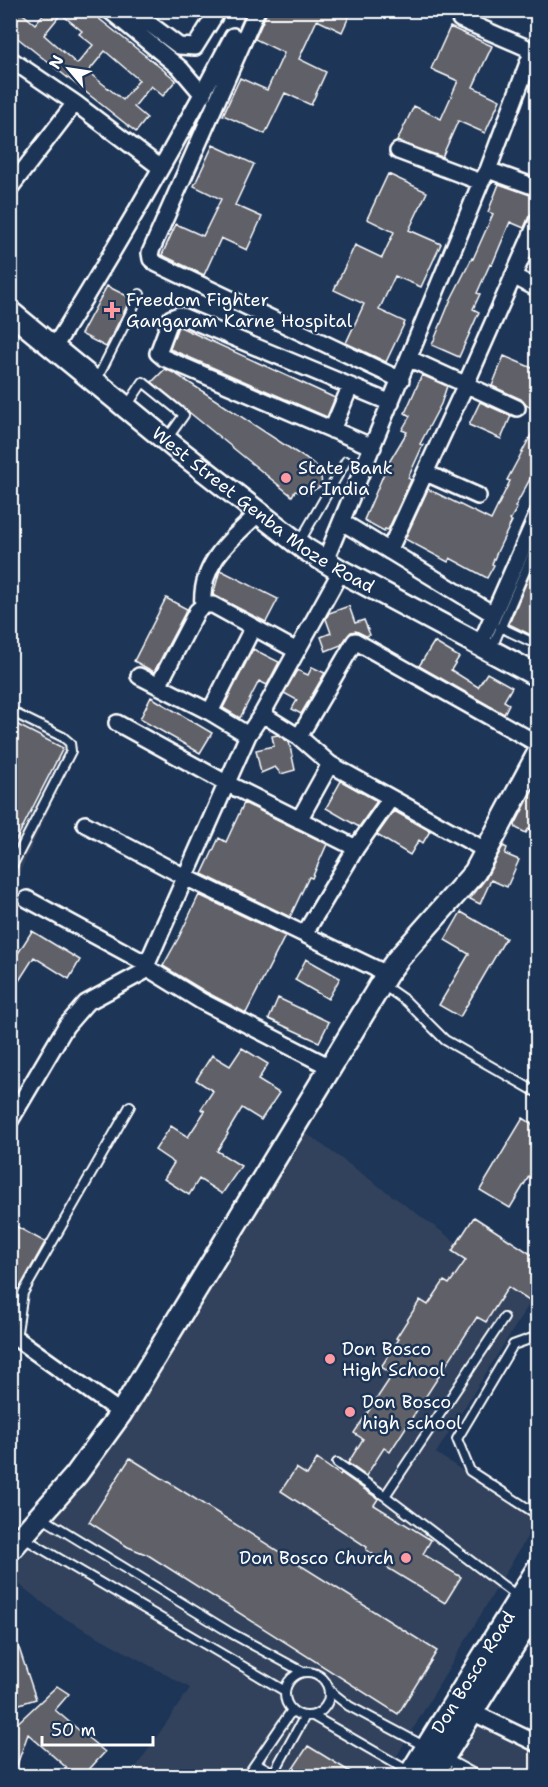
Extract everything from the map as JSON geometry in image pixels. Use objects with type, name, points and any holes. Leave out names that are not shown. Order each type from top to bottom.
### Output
[{"type":"street","points":[[109,10],[181,69],[202,95]]},
{"type":"street","points":[[131,10],[179,46],[195,47],[218,10]]},
{"type":"street","points":[[257,10],[150,253],[151,259],[157,264],[401,380]]},
{"type":"street","points":[[10,1121],[66,1026],[86,1004],[148,967],[184,877],[248,735],[297,651],[333,566],[342,522],[485,176],[531,78],[531,55],[525,47],[460,19]]},
{"type":"street","points":[[53,349],[161,168],[233,36]]},
{"type":"street","points":[[10,59],[161,168]]},
{"type":"street","points":[[10,188],[75,104]]},
{"type":"street","points":[[398,151],[537,188]]},
{"type":"street","points":[[389,551],[466,384],[537,220]]},
{"type":"street","points":[[513,276],[537,289]]},
{"type":"street","name":"West Street Genba Moze Road","points":[[10,312],[166,440],[299,544],[333,566],[492,634],[537,676]]},
{"type":"street","points":[[373,447],[164,358],[158,353],[171,318],[179,315],[391,404]]},
{"type":"street","points":[[410,358],[517,408]]},
{"type":"street","points":[[332,430],[350,387]]},
{"type":"street","points":[[426,473],[478,496]]},
{"type":"street","points":[[202,607],[201,591],[206,575],[217,556],[259,513]]},
{"type":"street","points":[[342,522],[389,551],[492,634],[537,513]]},
{"type":"street","points":[[158,686],[197,611],[202,607],[213,605],[297,651]]},
{"type":"street","points":[[210,712],[253,627]]},
{"type":"street","points":[[299,737],[355,641],[537,744]]},
{"type":"street","points":[[139,676],[210,712],[248,735]]},
{"type":"street","points":[[262,714],[299,737],[330,764],[487,851]]},
{"type":"street","points":[[117,723],[226,783],[356,848]]},
{"type":"street","points":[[14,1538],[40,1516],[76,1476],[121,1413],[398,959],[475,872],[537,754]]},
{"type":"street","points":[[299,820],[330,764]]},
{"type":"street","points":[[304,933],[356,848],[391,798]]},
{"type":"street","points":[[85,824],[184,877],[304,933],[385,979]]},
{"type":"street","points":[[27,899],[148,967],[201,1001],[332,1068]]},
{"type":"street","points":[[13,1336],[121,1413]]},
{"type":"street","name":"Don Bosco Road","points":[[432,1776],[444,1762],[472,1712],[528,1602],[537,1568]]},
{"type":"street","name":"Don Bosco Road","points":[[410,1775],[444,1762],[528,1602]]},
{"type":"street","points":[[472,1712],[537,1744]]},
{"type":"lane","points":[[96,382],[140,294]]},
{"type":"lane","points":[[126,407],[143,382],[184,415],[166,440]]},
{"type":"lane","points":[[299,544],[346,461]]},
{"type":"lane","points":[[537,541],[492,634],[537,645]]},
{"type":"lane","points":[[10,711],[63,737],[70,743],[71,752],[10,870]]},
{"type":"lane","points":[[385,979],[445,1040],[537,1093]]},
{"type":"lane","points":[[13,1336],[23,1293],[130,1106]]},
{"type":"lane","points":[[385,1496],[504,1318]]},
{"type":"lane","points":[[537,1336],[513,1345],[458,1439],[470,1472],[537,1515]]},
{"type":"lane","points":[[337,1463],[528,1602]]},
{"type":"lane","points":[[40,1516],[231,1633],[303,1672],[311,1672],[322,1677],[330,1691],[349,1706],[444,1762],[477,1776]]},
{"type":"lane","points":[[14,1538],[285,1691]]},
{"type":"lane","points":[[303,1672],[290,1680],[285,1691],[286,1699],[292,1710],[309,1716],[410,1775]]},
{"type":"lane","points":[[256,1763],[273,1775],[309,1716],[325,1708],[330,1691]]},
{"type":"lane","points":[[247,1776],[292,1710]]},
{"type":"shaded area","points":[[11,711],[78,747],[11,891]]},
{"type":"shaded area","points":[[306,1133],[533,1298],[436,1453],[537,1520],[385,1776],[130,1776],[190,1688],[57,1614],[11,1578],[10,1573],[128,1420]]},
{"type":"shaded area","points":[[474,1719],[537,1748],[537,1776],[439,1776]]},
{"type":"building","points":[[10,10],[18,10],[35,24],[47,10],[88,10],[176,80],[163,96],[151,86],[134,107],[147,118],[136,132],[10,32]],"holes":[[[61,14],[82,31],[79,34],[93,45],[77,64],[44,35]],[[105,51],[139,80],[123,100],[88,72]]]},
{"type":"building","points":[[268,10],[352,10],[342,32],[317,20],[299,59],[326,72],[311,105],[285,93],[265,134],[223,115],[240,78],[267,90],[284,53],[255,39]]},
{"type":"building","points":[[450,27],[492,46],[473,87],[500,100],[485,133],[458,121],[442,157],[397,141],[414,106],[441,119],[458,81],[431,69]]},
{"type":"building","points":[[213,145],[254,164],[235,205],[262,217],[247,250],[221,238],[204,275],[162,255],[176,224],[203,236],[221,199],[194,186]]},
{"type":"building","points":[[388,174],[427,192],[409,230],[441,244],[421,287],[395,276],[379,310],[405,322],[386,362],[346,343],[364,304],[334,290],[355,245],[382,258],[394,232],[367,219]]},
{"type":"building","points":[[499,184],[537,197],[537,210],[529,216],[524,228],[510,222],[492,265],[490,264],[477,293],[480,294],[473,309],[479,312],[459,357],[432,345],[451,299],[473,259],[493,214],[488,212]]},
{"type":"building","points":[[107,286],[131,298],[106,347],[81,334]]},
{"type":"building","points":[[178,326],[335,398],[327,417],[170,349]]},
{"type":"building","points":[[504,356],[537,370],[537,411],[521,399],[492,386]]},
{"type":"building","points":[[165,369],[320,468],[322,485],[308,494],[295,491],[292,496],[152,382]]},
{"type":"building","points":[[422,375],[447,386],[441,404],[420,444],[423,445],[408,478],[411,480],[388,530],[384,531],[364,520],[388,464],[407,432],[402,430],[410,416],[405,413]]},
{"type":"building","points":[[480,402],[511,416],[501,439],[469,425]]},
{"type":"building","points":[[537,424],[537,466],[515,507],[517,508],[510,520],[512,521],[487,578],[450,558],[448,562],[405,539],[428,489],[491,520],[510,481],[507,480]]},
{"type":"building","points":[[537,557],[537,638],[509,624]]},
{"type":"building","points":[[220,570],[278,599],[266,622],[213,595]]},
{"type":"building","points":[[166,598],[187,609],[154,672],[134,661]]},
{"type":"building","points":[[349,606],[355,623],[364,620],[370,635],[351,632],[341,645],[326,651],[321,637],[331,633],[326,619],[329,613]]},
{"type":"building","points":[[434,642],[459,657],[451,670],[478,687],[487,673],[512,687],[504,701],[509,704],[504,714],[419,666]]},
{"type":"building","points":[[253,649],[279,662],[267,685],[259,681],[240,718],[223,708]]},
{"type":"building","points":[[312,667],[325,673],[301,714],[292,709],[297,700],[284,693],[297,670],[308,675]]},
{"type":"building","points":[[151,697],[212,733],[200,753],[140,719]]},
{"type":"building","points":[[10,721],[63,748],[10,852]]},
{"type":"building","points":[[278,735],[289,742],[295,770],[281,774],[275,767],[261,773],[256,750],[274,746],[272,736]]},
{"type":"building","points":[[341,781],[377,801],[359,827],[326,808]]},
{"type":"building","points":[[537,782],[537,832],[529,828],[526,833],[516,828],[515,825]]},
{"type":"building","points":[[244,803],[327,844],[312,878],[309,877],[290,917],[202,874],[219,838],[226,842]]},
{"type":"building","points":[[394,811],[430,831],[423,843],[419,840],[410,855],[377,835]]},
{"type":"building","points":[[503,846],[507,848],[505,854],[519,860],[507,887],[491,880],[480,904],[470,899],[486,878]]},
{"type":"building","points":[[199,895],[285,936],[246,1013],[163,966]]},
{"type":"building","points":[[461,912],[506,938],[460,1017],[439,1005],[469,954],[445,940]]},
{"type":"building","points":[[32,931],[80,960],[69,979],[34,957],[10,995],[10,966]]},
{"type":"building","points":[[306,959],[340,978],[328,999],[295,980]]},
{"type":"building","points":[[278,998],[329,1022],[319,1042],[269,1019]]},
{"type":"building","points":[[242,1048],[268,1064],[258,1080],[279,1093],[261,1120],[242,1108],[227,1133],[217,1151],[241,1166],[222,1194],[199,1179],[189,1195],[164,1179],[174,1163],[155,1150],[171,1126],[188,1137],[205,1111],[201,1109],[213,1091],[196,1080],[212,1055],[230,1066]]},
{"type":"building","points":[[523,1118],[537,1127],[537,1163],[510,1208],[480,1190]]},
{"type":"building","points":[[474,1217],[537,1258],[537,1306],[508,1287],[486,1322],[477,1317],[390,1452],[384,1448],[366,1476],[348,1463],[363,1439],[354,1433],[393,1374],[381,1367],[420,1300],[428,1305],[444,1281],[449,1284],[466,1260],[452,1251]]},
{"type":"building","points":[[10,1223],[45,1242],[18,1291],[10,1287]]},
{"type":"building","points":[[130,1458],[437,1651],[398,1714],[148,1555],[128,1547],[89,1522]]},
{"type":"building","points":[[317,1459],[378,1499],[374,1505],[431,1540],[423,1554],[461,1577],[445,1603],[386,1567],[388,1563],[366,1550],[367,1547],[281,1491],[296,1468],[307,1475]]},
{"type":"building","points":[[10,1630],[13,1630],[36,1699],[10,1707]]},
{"type":"building","points":[[57,1686],[69,1694],[55,1710],[105,1752],[83,1776],[76,1776],[28,1734],[13,1776],[10,1776],[10,1730]]},
{"type":"building","points":[[308,1746],[357,1776],[288,1776]]},
{"type":"place","name":"Freedom Fighter Gangaram Karne Hospital","points":[[112,310]]},
{"type":"place","name":"State Bank of India","points":[[286,478]]},
{"type":"place","name":"Don Bosco High School","points":[[330,1359]]},
{"type":"place","name":"Don Bosco high school","points":[[350,1412]]},
{"type":"place","name":"Don Bosco Church","points":[[406,1558]]}]
